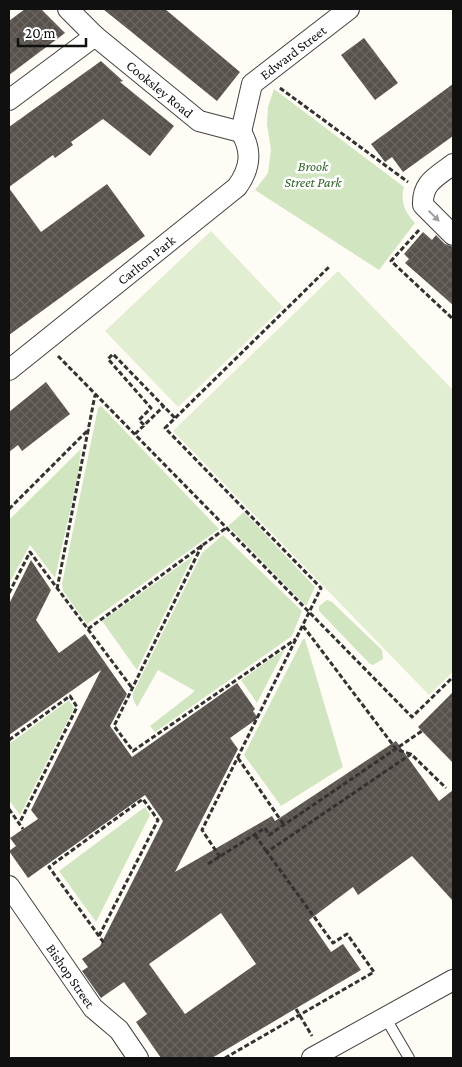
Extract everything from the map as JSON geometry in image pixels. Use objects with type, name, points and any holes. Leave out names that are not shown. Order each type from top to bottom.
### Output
[{"type":"street","name":"Cooksley Road","points":[[68,9],[95,36],[199,121],[241,132]]},
{"type":"street","name":"Edward Street","points":[[241,132],[252,84],[262,74],[349,9]]},
{"type":"street","points":[[9,100],[95,36]]},
{"type":"street","name":"Carlton Park","points":[[9,370],[237,186],[244,177],[249,164],[248,148],[241,132]]},
{"type":"street","points":[[453,164],[429,183],[423,193],[423,205],[453,235]]},
{"type":"street","name":"Bishop Street","points":[[9,886],[93,1008],[119,1030],[138,1058]]},
{"type":"street","points":[[317,1056],[453,980]]},
{"type":"lane","points":[[385,1017],[409,1058]]},
{"type":"path","points":[[262,74],[340,134],[423,193]]},
{"type":"path","points":[[433,216],[391,261],[453,319]]},
{"type":"path","points":[[220,857],[202,830],[321,588],[165,428],[329,267]]},
{"type":"path","points":[[144,425],[139,420],[151,408],[108,358],[113,354],[175,418]]},
{"type":"path","points":[[60,358],[412,717],[453,677]]},
{"type":"path","points":[[58,588],[90,429],[95,394]]},
{"type":"path","points":[[134,434],[164,406]]},
{"type":"path","points":[[9,509],[90,429]]},
{"type":"path","points":[[88,628],[226,528]]},
{"type":"path","points":[[202,546],[114,726],[133,751],[296,638]]},
{"type":"path","points":[[9,593],[30,552],[133,688]]},
{"type":"path","points":[[303,626],[396,749],[411,754],[446,788]]},
{"type":"path","points":[[9,740],[70,696],[77,707],[19,824]]},
{"type":"path","points":[[208,864],[265,828],[269,835],[422,731]]},
{"type":"path","points":[[267,852],[411,754]]},
{"type":"path","points":[[238,758],[284,825]]},
{"type":"path","points":[[99,936],[158,820],[143,800],[50,867],[99,936],[104,943]]},
{"type":"path","points":[[9,809],[23,829]]},
{"type":"path","points":[[224,1058],[374,972],[347,934],[333,943],[255,834]]},
{"type":"path","points":[[296,1009],[317,1056]]},
{"type":"green space","name":"Brook Street Park","points":[[274,89],[404,187],[404,206],[408,215],[415,223],[379,270],[255,190],[268,173],[271,150],[267,124],[268,107]]},
{"type":"green space","points":[[211,231],[283,307],[178,407],[105,331]]},
{"type":"green space","points":[[338,271],[453,390],[453,672],[429,695],[173,431]]},
{"type":"green space","points":[[101,406],[219,529],[87,624],[63,591],[62,584],[98,408]]},
{"type":"green space","points":[[81,449],[78,475],[55,578],[30,545],[9,584],[9,520]]},
{"type":"green space","points":[[244,512],[315,587],[306,606],[228,526]]},
{"type":"green space","points":[[223,535],[302,611],[292,636],[155,732],[150,726],[195,691],[158,670],[137,707],[133,699],[133,693],[202,553]]},
{"type":"green space","points":[[193,556],[137,670],[102,621]]},
{"type":"green space","points":[[327,600],[332,602],[382,650],[383,659],[373,665],[370,664],[319,611],[319,606]]},
{"type":"green space","points":[[303,639],[305,639],[343,767],[281,806],[244,755]]},
{"type":"green space","points":[[285,649],[257,703],[241,680]]},
{"type":"green space","points":[[69,700],[74,708],[20,815],[9,800],[9,744]]},
{"type":"green space","points":[[145,807],[150,815],[96,922],[59,871]]},
{"type":"building","points":[[25,9],[41,9],[65,33],[9,75],[9,21]]},
{"type":"building","points":[[103,9],[165,9],[240,72],[217,101]]},
{"type":"building","points":[[364,38],[398,83],[375,100],[341,55]]},
{"type":"building","points":[[101,61],[123,81],[120,82],[174,126],[150,156],[103,119],[71,142],[73,145],[55,158],[53,155],[9,187],[9,127]]},
{"type":"building","points":[[453,84],[453,136],[403,172],[392,157],[385,162],[371,144]]},
{"type":"building","points":[[107,184],[145,236],[9,335],[9,188],[41,232]]},
{"type":"building","points":[[423,232],[432,240],[436,235],[445,244],[453,247],[453,305],[405,263],[409,259],[404,254]]},
{"type":"building","points":[[46,382],[70,414],[22,451],[18,445],[9,452],[9,412]]},
{"type":"building","points":[[31,560],[51,590],[36,620],[59,653],[85,634],[127,694],[110,726],[132,757],[237,683],[255,709],[253,711],[258,718],[230,738],[238,749],[175,872],[272,816],[275,821],[396,741],[439,801],[453,790],[453,901],[412,856],[358,895],[353,887],[309,920],[331,952],[343,944],[361,970],[212,1058],[161,1058],[136,1022],[147,1014],[124,982],[101,998],[82,971],[88,967],[82,959],[100,946],[163,821],[145,795],[28,878],[9,851],[16,846],[10,838],[38,819],[31,810],[101,670],[9,735],[9,604]],"holes":[[[221,913],[256,964],[185,1014],[149,964]]]},
{"type":"building","points":[[453,692],[453,763],[418,727]]}]
